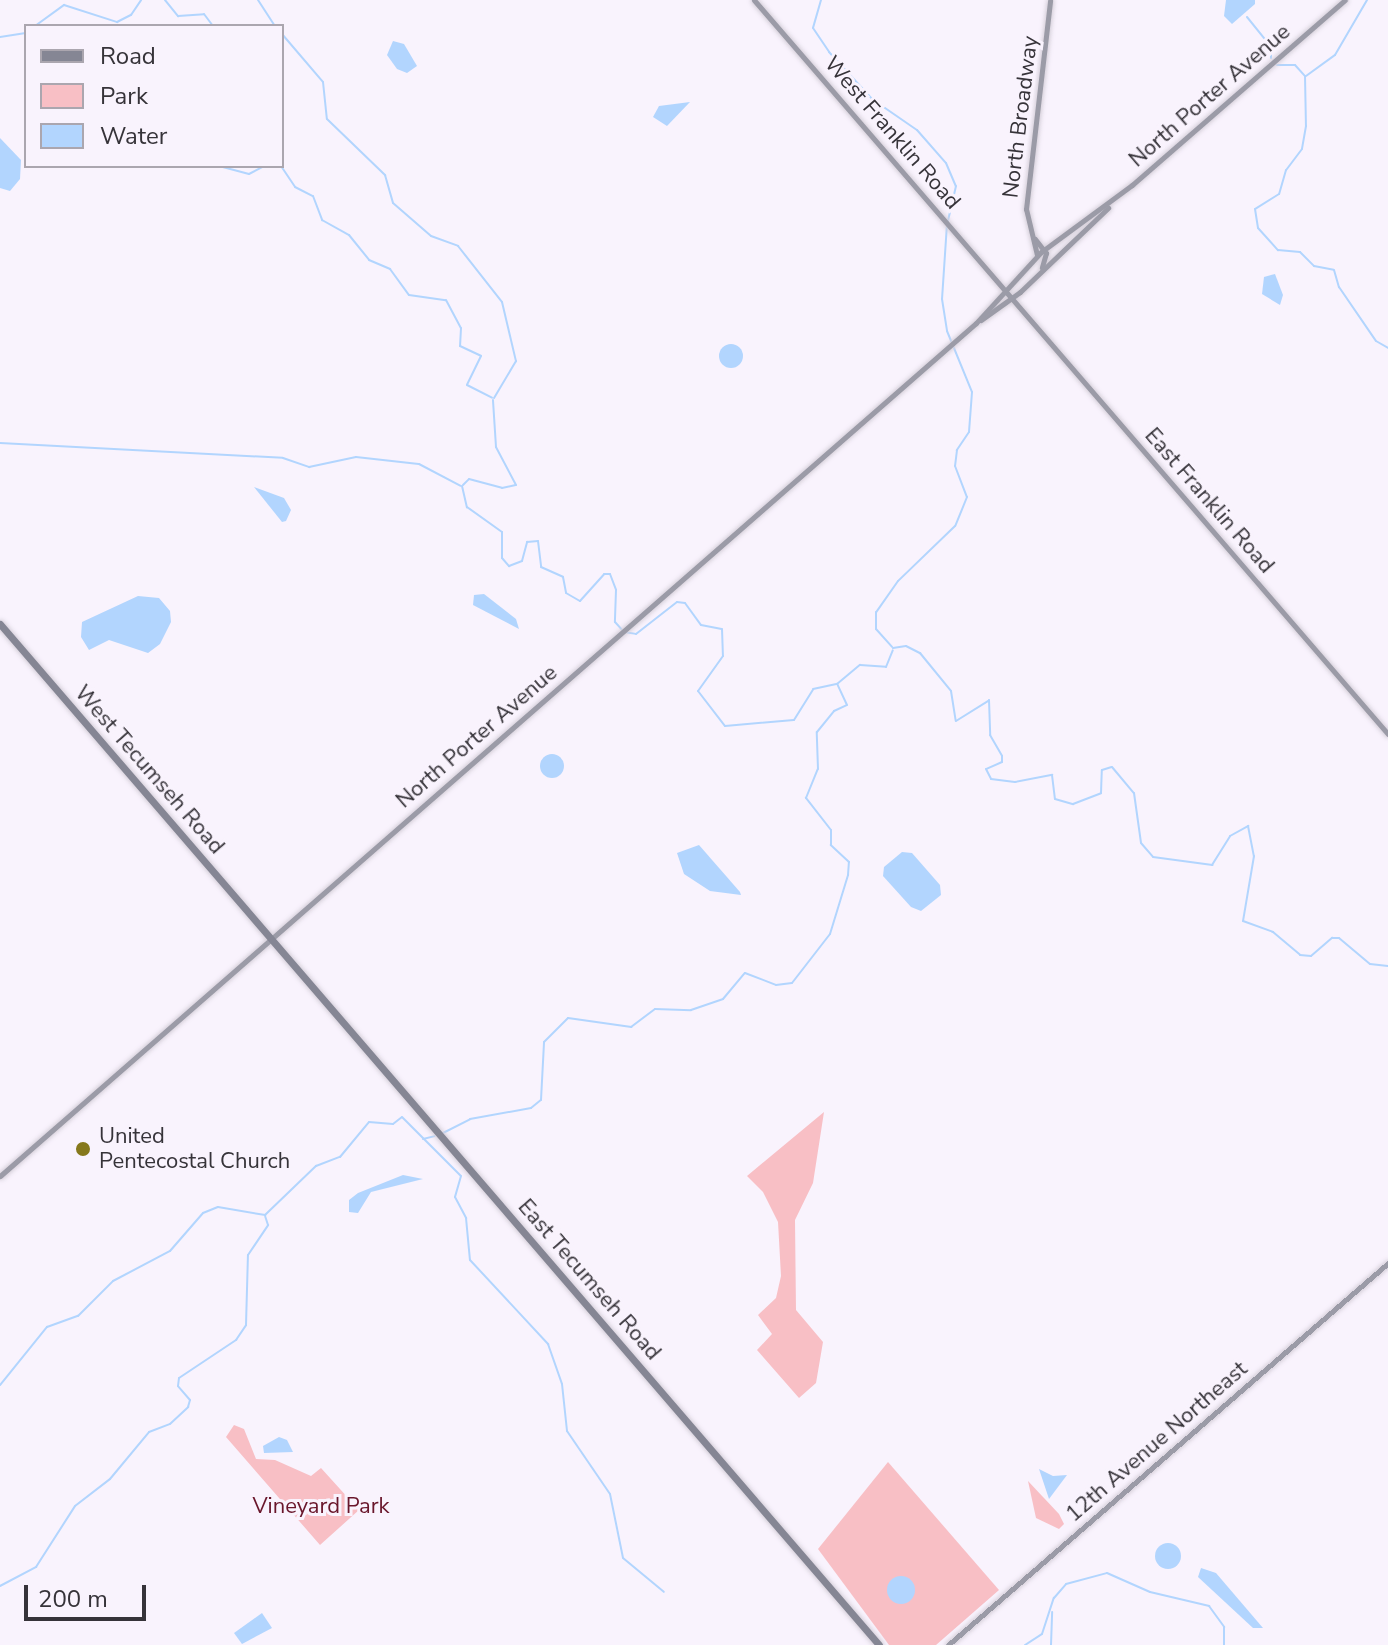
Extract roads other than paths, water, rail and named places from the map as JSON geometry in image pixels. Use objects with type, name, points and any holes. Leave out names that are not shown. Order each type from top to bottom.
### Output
[{"type":"main road","name":"West Tecumseh Road","points":[[0,624],[271,939]]},
{"type":"main road","name":"East Tecumseh Road","points":[[271,939],[879,1645]]},
{"type":"street","name":"West Franklin Road","points":[[754,0],[1006,288]]},
{"type":"street","name":"North Broadway","points":[[1034,259],[1038,251],[1026,209],[1050,0]]},
{"type":"street","name":"North Porter Avenue","points":[[0,1176],[976,323],[1014,297],[1132,185],[1345,0]]},
{"type":"street","name":"North Porter Avenue","points":[[976,323],[1034,259],[1132,185]]},
{"type":"street","points":[[1032,237],[1045,250],[1046,261],[1032,281]]},
{"type":"street","name":"East Franklin Road","points":[[1006,288],[1388,734]]},
{"type":"street","name":"12th Avenue Northeast","points":[[948,1645],[1388,1263]]},
{"type":"water","points":[[1226,0],[1255,0],[1255,4],[1232,24],[1224,16]]},
{"type":"water","points":[[393,41],[404,44],[417,66],[407,73],[397,69],[387,55]]},
{"type":"water","points":[[690,102],[667,126],[653,117],[659,106]]},
{"type":"water","points":[[0,138],[21,160],[20,179],[10,191],[0,188]]},
{"type":"water","points":[[1275,274],[1283,295],[1280,305],[1262,294],[1264,277]]},
{"type":"water","points":[[731,344],[742,351],[743,356],[736,367],[731,368],[720,361],[719,356],[726,345]]},
{"type":"water","points":[[254,487],[284,498],[291,510],[286,521],[282,522]]},
{"type":"water","points":[[484,594],[516,619],[519,629],[473,605],[474,595]]},
{"type":"water","points":[[138,596],[159,598],[170,611],[171,622],[160,644],[148,653],[109,640],[89,650],[81,637],[82,622]]},
{"type":"water","points":[[552,754],[561,757],[564,766],[561,775],[552,778],[543,775],[540,766],[543,757]]},
{"type":"water","points":[[699,845],[741,895],[710,891],[684,874],[677,853]]},
{"type":"water","points":[[902,852],[912,853],[940,885],[941,895],[921,911],[911,907],[883,876],[884,867]]},
{"type":"water","points":[[403,1175],[423,1179],[371,1192],[358,1213],[349,1212],[349,1200],[358,1193]]},
{"type":"water","points":[[279,1437],[287,1440],[293,1452],[264,1453],[263,1446]]},
{"type":"water","points":[[1039,1469],[1053,1476],[1067,1475],[1049,1499]]},
{"type":"water","points":[[1168,1543],[1177,1547],[1181,1556],[1177,1565],[1168,1569],[1159,1565],[1155,1556],[1159,1547]]},
{"type":"water","points":[[1201,1568],[1216,1573],[1263,1628],[1253,1628],[1198,1577]]},
{"type":"water","points":[[901,1576],[911,1580],[915,1590],[911,1600],[901,1604],[891,1600],[887,1590],[891,1580]]},
{"type":"water","points":[[262,1613],[272,1628],[242,1644],[234,1633]]},
{"type":"waterway","points":[[38,24],[64,5],[117,22],[131,15],[141,0]]},
{"type":"waterway","points":[[165,0],[178,16],[204,14],[212,24]]},
{"type":"waterway","points":[[258,0],[274,24]]},
{"type":"waterway","points":[[821,0],[813,28],[829,52],[872,99],[917,130],[946,163],[956,186],[947,224],[942,299],[947,331],[972,392],[969,432],[957,450],[955,466],[967,497],[955,526],[898,581],[876,612],[876,629],[892,647]]},
{"type":"waterway","points":[[1306,76],[1335,55],[1367,0]]},
{"type":"waterway","points":[[1247,17],[1271,47],[1271,58]]},
{"type":"waterway","points":[[0,37],[24,33]]},
{"type":"waterway","points":[[284,36],[323,82],[327,119],[385,175],[393,203],[431,236],[458,246],[502,302],[516,361],[494,398]]},
{"type":"waterway","points":[[1277,65],[1295,65],[1305,76],[1306,126],[1302,149],[1286,170],[1279,194],[1255,209],[1258,228],[1278,250],[1300,252],[1314,266],[1334,270],[1339,287],[1376,341],[1388,348]]},
{"type":"waterway","points":[[226,168],[249,174],[260,168]]},
{"type":"waterway","points":[[282,168],[295,187],[313,196],[322,220],[349,235],[369,260],[390,269],[409,295],[446,300],[461,328],[460,346],[481,356],[467,385],[492,398]]},
{"type":"waterway","points":[[463,485],[469,479],[502,488],[516,485],[496,447],[493,400]]},
{"type":"waterway","points":[[0,443],[283,458],[309,467],[356,457],[419,464],[461,486]]},
{"type":"waterway","points":[[462,486],[467,507],[502,532],[502,558],[509,566],[522,561],[527,542],[538,541],[541,567],[563,577],[566,593],[580,601],[604,574],[610,574],[616,590],[615,622],[624,632],[636,634],[677,602],[685,603],[701,625],[722,629],[723,656],[698,691],[725,726],[794,720],[813,689],[837,684],[860,665],[886,667],[893,650]]},
{"type":"waterway","points":[[893,648],[906,646],[920,653],[951,691],[956,721],[989,700],[990,735],[1002,756],[1002,762],[986,769],[991,779],[1015,782],[1052,775],[1055,799],[1073,804],[1101,793],[1102,770],[1112,767],[1134,793],[1141,843],[1153,857],[1212,865],[1230,836],[1248,826],[1254,856],[1243,921],[1273,932],[1300,955],[1311,956],[1332,938],[1339,938],[1370,964],[1388,966]]},
{"type":"waterway","points":[[441,1134],[470,1119],[531,1108],[541,1100],[544,1042],[568,1018],[631,1027],[655,1009],[691,1010],[723,999],[745,973],[776,985],[792,983],[830,934],[848,875],[849,862],[831,845],[831,830],[806,798],[818,769],[817,732],[834,711],[847,705],[837,684]]},
{"type":"waterway","points":[[0,1385],[47,1327],[78,1316],[113,1281],[170,1251],[203,1213],[218,1207],[265,1215],[316,1166],[340,1157],[369,1122],[393,1124],[402,1117],[461,1176],[455,1197],[466,1218],[470,1260],[548,1344],[562,1384],[567,1431],[610,1494],[623,1558],[664,1592]]},
{"type":"waterway","points":[[423,1139],[435,1136]]},
{"type":"waterway","points":[[0,1586],[36,1567],[75,1506],[110,1479],[149,1432],[170,1424],[188,1407],[190,1400],[178,1386],[179,1378],[236,1340],[246,1325],[248,1255],[268,1225],[265,1216]]},
{"type":"waterway","points":[[1025,1645],[1042,1634],[1054,1598],[1066,1584],[1107,1573],[1150,1592],[1209,1606],[1224,1627],[1224,1645]]},
{"type":"waterway","points":[[1051,1645],[1052,1612]]},
{"type":"place","name":"United Pentecostal Church","points":[[83,1149]]},
{"type":"park label","name":"Vineyard Park","points":[[321,1507]]}]
